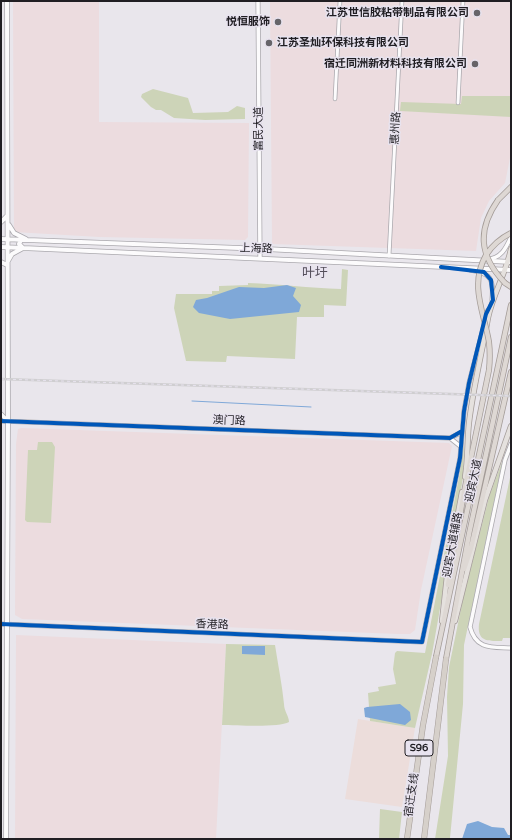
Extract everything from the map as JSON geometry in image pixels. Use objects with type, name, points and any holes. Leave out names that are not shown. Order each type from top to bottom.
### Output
[{"type":"highway","points":[[511,186],[498,200],[487,219],[483,241],[490,264],[496,274],[511,287]]},
{"type":"highway","points":[[442,631],[452,558],[489,370],[489,341],[477,290],[478,276],[489,251],[497,242],[511,233]]},
{"type":"highway","name":"迎宾大道","points":[[436,657],[511,305]]},
{"type":"highway","name":"迎宾大道","points":[[446,659],[457,593],[511,338]]},
{"type":"highway","points":[[457,593],[471,548],[511,372]]},
{"type":"highway","name":"宿迁支线","points":[[407,839],[423,725],[436,657]]},
{"type":"highway","name":"宿迁支线","points":[[424,839],[446,659]]},
{"type":"main road","points":[[6,839],[8,421],[7,1]]},
{"type":"main road","points":[[1,222],[8,216]]},
{"type":"main road","points":[[8,223],[14,233],[32,240]]},
{"type":"main road","name":"上海路","points":[[1,239],[216,247],[510,262]]},
{"type":"main road","points":[[7,263],[12,254],[23,248],[19,244],[21,240]]},
{"type":"main road","name":"上海路","points":[[1,247],[511,270]]},
{"type":"main road","points":[[216,247],[220,251],[217,256]]},
{"type":"main road","name":"迎宾大道辅路","points":[[442,631],[448,567],[466,474],[471,406],[492,300],[503,270],[510,262],[511,249]]},
{"type":"main road","points":[[298,251],[297,255],[299,260]]},
{"type":"main road","points":[[1,262],[7,263]]},
{"type":"main road","name":"迎宾大道辅路","points":[[450,634],[485,500],[511,426]]},
{"type":"street","name":"富民大道","points":[[258,1],[260,258]]},
{"type":"street","points":[[335,99],[340,1]]},
{"type":"street","name":"惠州路","points":[[389,256],[402,1]]},
{"type":"street","points":[[458,103],[463,1]]},
{"type":"street","points":[[442,258],[495,258],[506,250],[511,237]]},
{"type":"street","points":[[441,267],[484,272],[491,280],[492,300],[486,314],[469,383],[460,446]]},
{"type":"street","points":[[1,414],[8,421]]},
{"type":"street","name":"澳门路","points":[[1,421],[450,438]]},
{"type":"street","points":[[460,446],[450,438],[462,432]]},
{"type":"street","points":[[511,444],[506,460],[470,627],[474,638],[482,645],[489,647],[511,648]]},
{"type":"street","name":"香港路","points":[[1,624],[422,642],[460,458],[460,446]]},
{"type":"street","points":[[506,460],[511,452]]},
{"type":"shaded area","points":[[13,1],[99,1],[99,122],[249,123],[248,237],[245,240],[99,237],[14,232]]},
{"type":"shaded area","points":[[270,1],[511,1],[511,153],[505,183],[489,201],[481,218],[476,251],[272,244]]},
{"type":"shaded area","points":[[18,429],[449,443],[452,446],[421,590],[415,630],[410,634],[398,634],[22,619],[15,615],[16,444]]},
{"type":"shaded area","points":[[16,635],[226,644],[216,839],[15,839]]},
{"type":"shaded area","points":[[358,719],[415,728],[402,807],[345,799]]},
{"type":"green space","points":[[153,89],[188,98],[193,113],[228,112],[237,106],[245,108],[245,119],[205,120],[174,118],[161,110],[156,110],[151,107],[141,97],[142,94]]},
{"type":"green space","points":[[462,96],[511,96],[511,117],[400,111],[401,102],[461,104]]},
{"type":"green space","points":[[342,269],[348,270],[346,306],[324,305],[324,317],[297,317],[295,359],[227,356],[226,362],[186,361],[174,308],[176,294],[212,294],[212,291],[219,291],[219,286],[248,285],[248,283],[341,289]]},
{"type":"green space","points":[[38,442],[52,442],[55,447],[51,523],[27,522],[25,520],[28,450],[37,450]]},
{"type":"green space","points":[[464,443],[463,478],[432,654],[415,728],[370,721],[368,693],[379,691],[378,687],[396,684],[393,669],[395,653],[397,651],[425,653],[460,472]]},
{"type":"green space","points":[[503,459],[464,645],[463,704],[450,838],[435,839],[448,756],[447,697],[449,667],[463,599],[489,497]]},
{"type":"green space","points":[[511,473],[511,638],[503,638],[502,641],[492,641],[482,637],[479,630],[479,624]]},
{"type":"green space","points":[[226,644],[275,645],[284,707],[289,722],[267,726],[222,725]]},
{"type":"green space","points":[[380,809],[402,812],[399,839],[379,839]]},
{"type":"water","points":[[287,285],[296,288],[293,296],[301,305],[299,312],[230,319],[199,313],[193,307],[196,300],[207,298],[239,287],[264,288]]},
{"type":"water","points":[[242,646],[265,646],[265,655],[242,654]]},
{"type":"water","points":[[400,704],[410,712],[411,720],[405,725],[365,717],[364,708]]},
{"type":"water","points":[[478,821],[492,827],[504,828],[508,835],[511,835],[511,839],[462,839],[467,824]]},
{"type":"waterway","points":[[192,401],[311,407]]},
{"type":"railway","points":[[1,379],[511,396]]},
{"type":"cycle path","points":[[1,624],[422,642],[460,458],[464,411],[469,383],[486,314],[493,300],[491,280],[484,272],[441,267]]},
{"type":"cycle path","points":[[1,421],[450,438],[462,431]]},
{"type":"place","name":"江苏世信胶粘带制品有限公司","points":[[477,13]]},
{"type":"place","name":"悦恒服饰","points":[[278,22]]},
{"type":"place","name":"江苏圣灿环保科技有限公司","points":[[269,43]]},
{"type":"place","name":"宿迁同洲新材料科技有限公司","points":[[475,64]]},
{"type":"district","name":"叶圩","points":[[315,274]]}]
